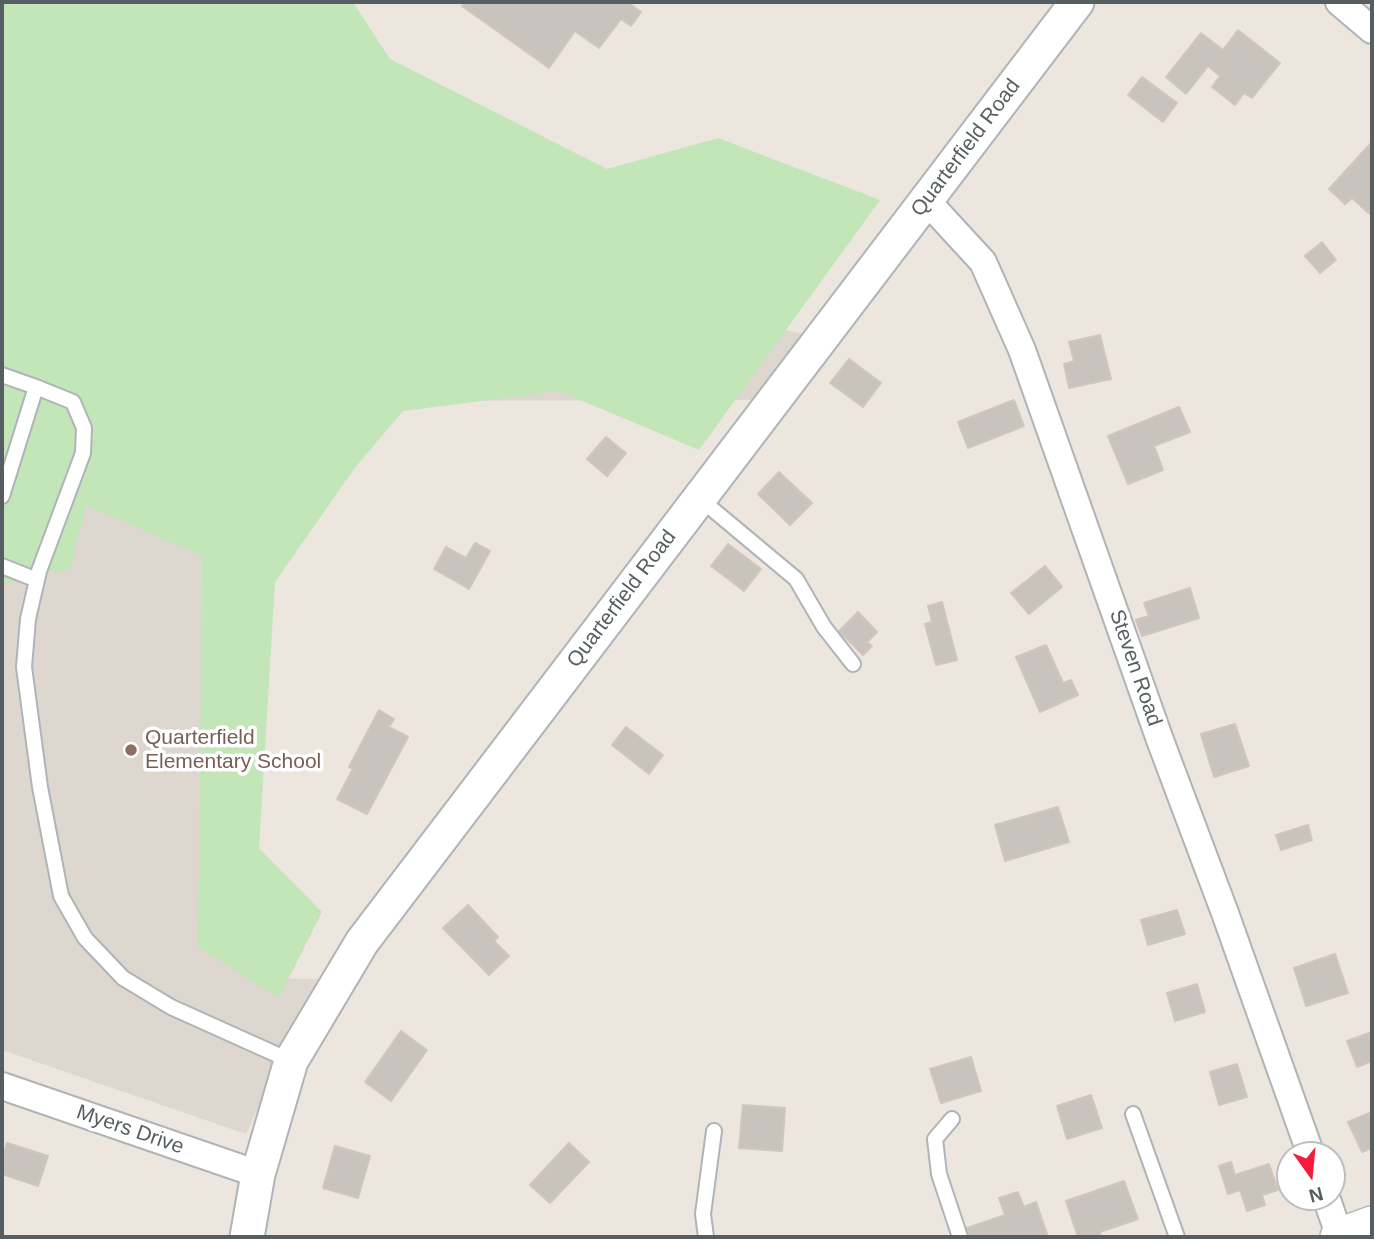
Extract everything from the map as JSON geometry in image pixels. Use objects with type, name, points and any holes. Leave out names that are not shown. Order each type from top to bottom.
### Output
[{"type":"main road","points":[[1340,1237],[1372,1225]]},
{"type":"street","points":[[1339,2],[1372,30]]},
{"type":"street","name":"Quarterfield Road","points":[[247,1237],[258,1174],[291,1061],[362,942],[926,200],[1067,5]]},
{"type":"street","name":"Steven Road","points":[[926,200],[983,262],[1022,350],[1306,1141]]},
{"type":"street","name":"Myers Drive","points":[[2,1086],[258,1174]]},
{"type":"street","points":[[1331,1211],[1340,1237]]},
{"type":"lane","points":[[2,376],[73,402],[84,428],[83,453],[37,580],[28,619],[24,667],[40,787],[61,895],[85,938],[123,978],[171,1007],[291,1061]]},
{"type":"lane","points":[[2,496],[36,387]]},
{"type":"lane","points":[[699,498],[796,579],[824,627],[853,664]]},
{"type":"lane","points":[[2,566],[37,580]]},
{"type":"lane","points":[[1133,1114],[1177,1237]]},
{"type":"lane","points":[[952,1119],[935,1139],[939,1174],[960,1237]]},
{"type":"lane","points":[[706,1237],[703,1214],[714,1131]]},
{"type":"shaded area","name":"Quarterfield Elementary School","points":[[2,75],[280,209],[802,334],[752,400],[367,401],[270,522],[251,978],[318,979],[246,1134],[2,1050]]},
{"type":"green space","name":"Quarterfield Elementary School","points":[[2,2],[353,2],[390,59],[607,169],[718,138],[880,200],[699,450],[559,391],[403,411],[354,469],[275,582],[259,848],[322,912],[279,998],[198,947],[202,556],[86,505],[70,570],[28,574],[2,586]]},
{"type":"building","points":[[465,2],[631,2],[630,4],[641,12],[631,26],[621,19],[599,48],[575,31],[549,68],[462,6]]},
{"type":"building","points":[[1238,30],[1280,63],[1252,98],[1244,93],[1235,105],[1212,87],[1220,76],[1208,66],[1186,94],[1166,77],[1201,33],[1223,50]]},
{"type":"building","points":[[1142,77],[1177,103],[1163,122],[1128,95]]},
{"type":"building","points":[[1372,142],[1372,216],[1352,198],[1345,204],[1329,189]]},
{"type":"building","points":[[1322,242],[1336,260],[1320,273],[1305,256]]},
{"type":"building","points":[[1100,335],[1111,379],[1069,388],[1064,364],[1074,361],[1069,342]]},
{"type":"building","points":[[849,359],[881,383],[863,407],[830,383]]},
{"type":"building","points":[[1014,400],[1024,426],[968,448],[958,422]]},
{"type":"building","points":[[1179,407],[1190,432],[1154,446],[1163,470],[1128,484],[1108,436]]},
{"type":"building","points":[[606,437],[626,453],[607,476],[587,459]]},
{"type":"building","points":[[779,472],[812,503],[790,525],[758,494]]},
{"type":"building","points":[[475,543],[490,551],[469,589],[434,569],[446,547],[466,558]]},
{"type":"building","points":[[728,544],[761,569],[744,591],[711,566]]},
{"type":"building","points":[[1045,566],[1062,587],[1029,614],[1011,593]]},
{"type":"building","points":[[1190,588],[1199,618],[1142,636],[1136,620],[1149,616],[1144,603]]},
{"type":"building","points":[[942,602],[957,660],[936,665],[925,624],[932,622],[928,606]]},
{"type":"building","points":[[858,612],[877,632],[867,642],[872,646],[863,655],[839,631]]},
{"type":"building","points":[[1046,645],[1063,683],[1071,680],[1078,695],[1040,712],[1016,657]]},
{"type":"building","points":[[379,710],[394,719],[389,727],[408,737],[367,814],[337,799],[353,769],[349,767]]},
{"type":"building","points":[[1235,724],[1249,766],[1214,777],[1201,734]]},
{"type":"building","points":[[626,727],[663,755],[649,774],[612,745]]},
{"type":"building","points":[[1058,807],[1069,842],[1005,861],[995,825]]},
{"type":"building","points":[[1308,825],[1312,840],[1281,850],[1276,835]]},
{"type":"building","points":[[468,905],[498,937],[494,941],[509,956],[489,975],[443,928]]},
{"type":"building","points":[[1177,910],[1185,934],[1148,945],[1141,920]]},
{"type":"building","points":[[1335,954],[1348,993],[1306,1006],[1294,968]]},
{"type":"building","points":[[1197,984],[1205,1012],[1175,1021],[1167,993]]},
{"type":"building","points":[[401,1031],[427,1050],[391,1101],[365,1082]]},
{"type":"building","points":[[1372,1032],[1372,1061],[1357,1067],[1347,1041]]},
{"type":"building","points":[[971,1057],[981,1091],[941,1103],[930,1069]]},
{"type":"building","points":[[1237,1064],[1247,1097],[1219,1105],[1210,1072]]},
{"type":"building","points":[[1091,1095],[1102,1128],[1067,1139],[1057,1106]]},
{"type":"building","points":[[743,1105],[785,1108],[782,1151],[739,1148]]},
{"type":"building","points":[[1372,1112],[1372,1148],[1362,1152],[1348,1122]]},
{"type":"building","points":[[7,1143],[48,1156],[38,1186],[2,1174],[2,1159]]},
{"type":"building","points":[[569,1143],[589,1162],[550,1203],[530,1185]]},
{"type":"building","points":[[335,1146],[370,1156],[358,1198],[323,1188]]},
{"type":"building","points":[[1231,1162],[1235,1175],[1269,1164],[1276,1191],[1262,1195],[1265,1205],[1247,1211],[1240,1190],[1228,1194],[1219,1166]]},
{"type":"building","points":[[1124,1181],[1138,1219],[1100,1232],[1101,1237],[1078,1237],[1066,1201]]},
{"type":"building","points":[[1018,1192],[1024,1207],[1036,1202],[1048,1237],[970,1237],[967,1228],[1005,1215],[999,1198]]},
{"type":"place","name":"Quarterfield Elementary School","points":[[131,750]]}]
